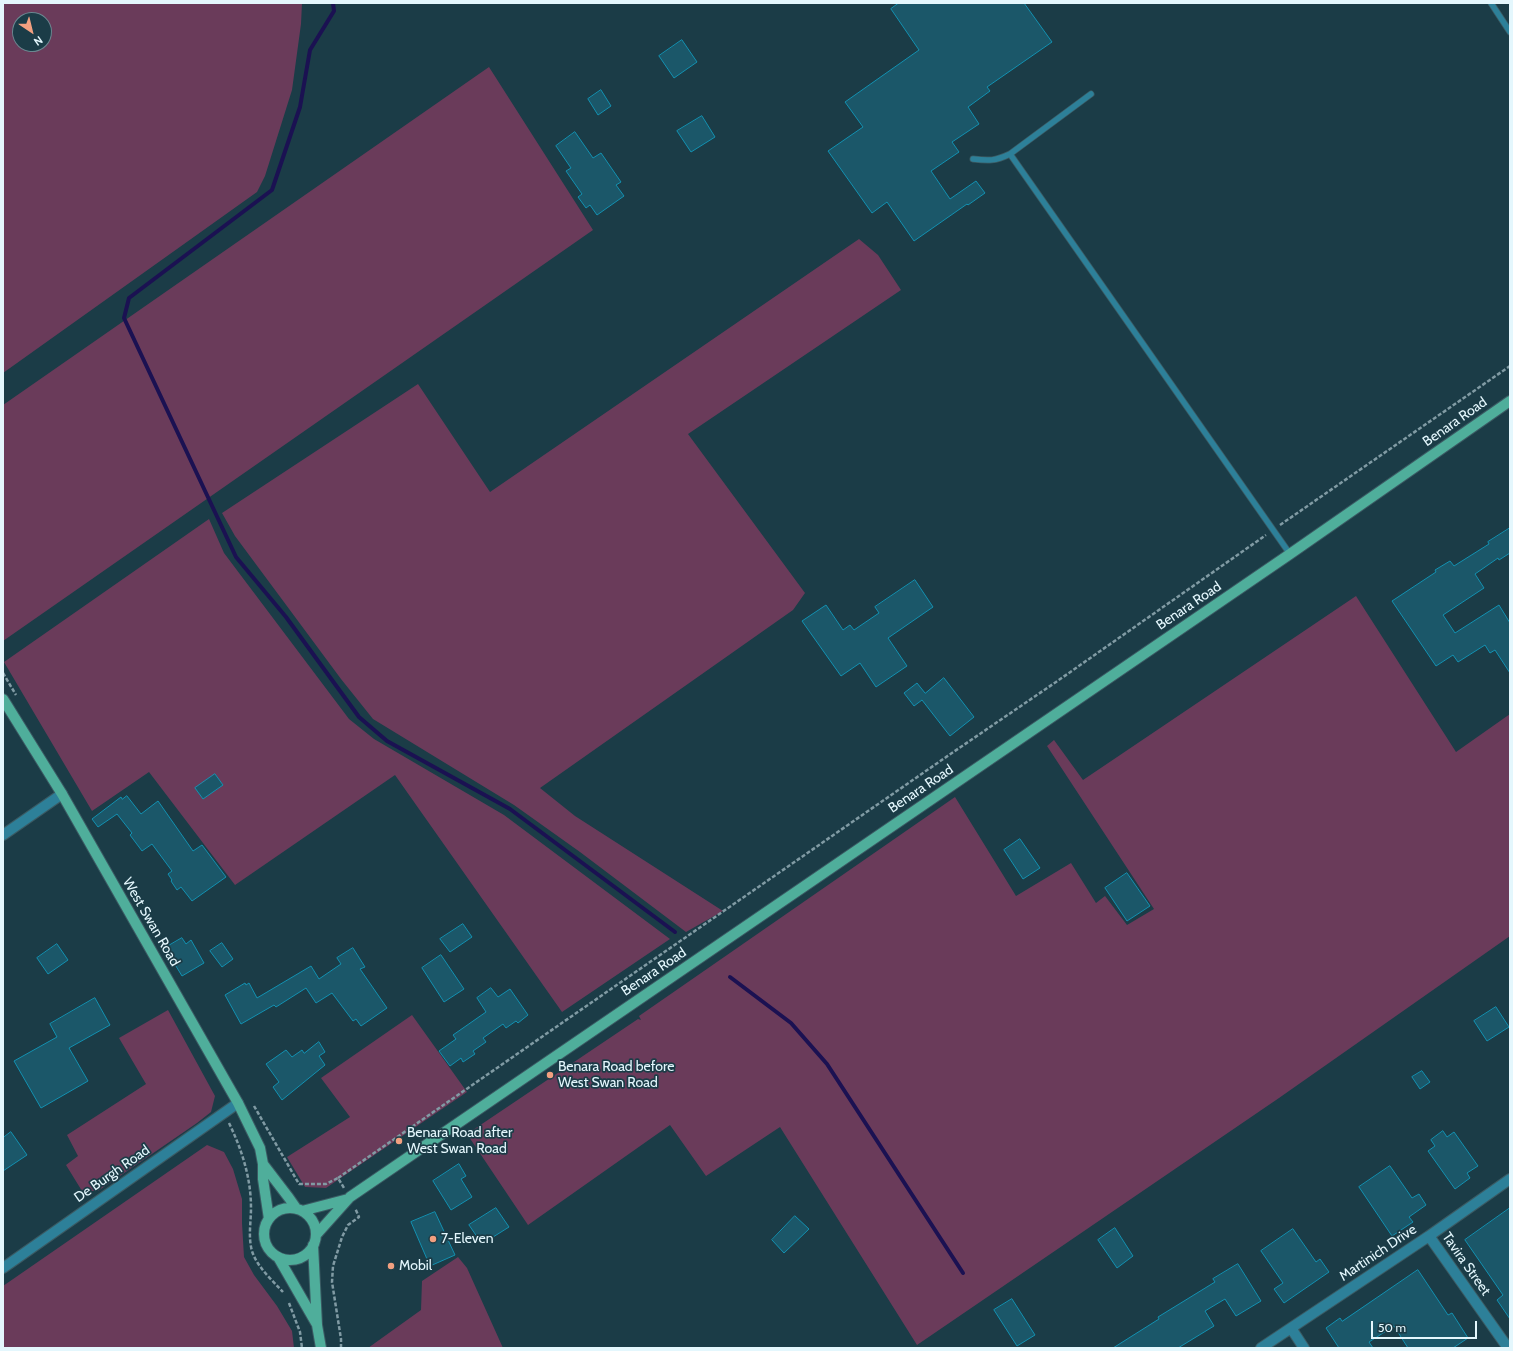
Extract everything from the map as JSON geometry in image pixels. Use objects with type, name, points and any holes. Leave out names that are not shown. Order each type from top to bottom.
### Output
[{"type":"main road","name":"Benara Road","points":[[316,1235],[348,1199],[1290,554],[1510,401]]},
{"type":"main road","name":"West Swan Road","points":[[3,698],[62,794],[238,1103],[260,1148],[269,1219]]},
{"type":"main road","name":"West Swan Road","points":[[263,1164],[299,1210]]},
{"type":"main road","name":"Benara Road","points":[[299,1210],[348,1199]]},
{"type":"main road","points":[[278,1257],[286,1260],[306,1255],[313,1245],[316,1235],[313,1222],[309,1215],[299,1210],[288,1208],[280,1210],[269,1219],[264,1230],[264,1238],[269,1249],[278,1257],[317,1325]]},
{"type":"main road","points":[[313,1245],[317,1325],[321,1348]]},
{"type":"street","points":[[3,835],[62,794]]},
{"type":"street","name":"De Burgh Road","points":[[3,1268],[238,1103]]},
{"type":"street","name":"Martinich Drive","points":[[1261,1348],[1429,1236],[1510,1179]]},
{"type":"street","name":"Tavira Street","points":[[1429,1236],[1508,1348]]},
{"type":"street","points":[[1291,1328],[1304,1348]]},
{"type":"lane","points":[[1491,3],[1510,32]]},
{"type":"lane","points":[[973,159],[990,161],[1010,154],[1091,94]]},
{"type":"lane","points":[[1010,154],[1290,554]]},
{"type":"path","points":[[338,1178],[1510,366]]},
{"type":"path","points":[[223,1113],[237,1140],[248,1174],[251,1207],[250,1238],[252,1251],[265,1271],[283,1292]]},
{"type":"shaded area","points":[[3,3],[302,3],[301,24],[292,90],[265,176],[257,192],[3,373]]},
{"type":"shaded area","points":[[489,67],[593,230],[3,641],[3,405]]},
{"type":"shaded area","points":[[859,239],[878,255],[901,290],[688,434],[805,593],[793,610],[540,788],[575,816],[723,911],[686,932],[580,852],[514,805],[373,719],[341,679],[235,536],[222,513],[418,384],[490,492]]},
{"type":"shaded area","points":[[209,519],[224,553],[349,719],[374,739],[504,815],[670,939],[562,1012],[395,775],[235,885],[149,772],[92,811],[4,662]]},
{"type":"shaded area","points":[[1356,596],[1456,752],[1510,714],[1510,936],[1279,1098],[917,1345],[780,1127],[706,1176],[670,1125],[528,1225],[467,1134],[638,1019],[641,1020],[639,1016],[955,797],[1016,896],[1071,863],[1096,903],[1105,896],[1127,925],[1154,909],[1047,746],[1054,740],[1083,780]]},
{"type":"shaded area","points":[[168,1010],[215,1096],[211,1112],[98,1191],[82,1191],[66,1165],[78,1156],[67,1135],[146,1084],[119,1038]]},
{"type":"shaded area","points":[[412,1015],[467,1092],[326,1188],[305,1187],[287,1157],[350,1117],[321,1078]]},
{"type":"shaded area","points":[[207,1145],[224,1152],[233,1169],[242,1199],[244,1257],[254,1275],[277,1306],[292,1331],[294,1348],[3,1348],[3,1286]]},
{"type":"shaded area","points":[[458,1257],[467,1268],[503,1348],[368,1348],[421,1310],[422,1281]]},
{"type":"building","points":[[899,3],[1024,3],[1052,42],[987,87],[990,91],[968,107],[979,124],[952,142],[959,152],[931,171],[950,199],[976,181],[985,193],[914,241],[887,202],[872,213],[828,151],[863,127],[845,102],[919,50],[891,9]]},
{"type":"building","points":[[682,40],[697,62],[674,78],[659,56]]},
{"type":"building","points":[[601,90],[611,106],[598,115],[588,99]]},
{"type":"building","points":[[702,116],[715,137],[691,152],[677,131]]},
{"type":"building","points":[[575,132],[593,158],[601,153],[621,182],[616,185],[624,196],[597,215],[590,205],[586,208],[578,197],[582,194],[566,171],[571,168],[556,146]]},
{"type":"building","points":[[1510,528],[1510,553],[1499,560],[1498,558],[1475,574],[1484,588],[1443,615],[1455,633],[1499,605],[1510,623],[1510,673],[1495,650],[1490,653],[1485,645],[1458,662],[1453,655],[1436,666],[1392,601],[1436,572],[1435,570],[1450,561],[1454,566],[1489,544],[1488,542]]},
{"type":"building","points":[[915,580],[933,607],[888,638],[907,666],[876,687],[860,663],[841,676],[802,621],[826,605],[843,630],[850,625],[854,630],[879,613],[875,607]]},
{"type":"building","points":[[944,678],[974,717],[950,736],[922,700],[914,706],[904,693],[917,683],[925,693]]},
{"type":"building","points":[[215,774],[223,785],[203,799],[195,788]]},
{"type":"building","points":[[127,796],[141,814],[158,801],[193,851],[202,845],[226,877],[192,901],[181,887],[177,890],[168,874],[172,871],[152,844],[142,851],[130,835],[132,833],[117,814],[98,827],[92,819],[121,797],[122,799]]},
{"type":"building","points":[[1020,839],[1040,868],[1023,879],[1004,850]]},
{"type":"building","points":[[1127,873],[1150,906],[1127,921],[1105,888]]},
{"type":"building","points":[[463,924],[472,937],[450,952],[440,939]]},
{"type":"building","points":[[182,938],[186,944],[191,940],[204,963],[182,976],[165,948]]},
{"type":"building","points":[[222,943],[233,959],[222,967],[210,951]]},
{"type":"building","points":[[57,944],[68,960],[48,974],[37,958]]},
{"type":"building","points":[[353,948],[365,967],[360,969],[387,1008],[361,1026],[356,1019],[353,1021],[332,993],[316,1003],[306,988],[276,1007],[274,1005],[241,1024],[225,995],[245,983],[246,985],[249,983],[257,998],[311,966],[319,979],[341,964],[337,958]]},
{"type":"building","points":[[441,955],[464,989],[444,1002],[422,968]]},
{"type":"building","points":[[491,988],[498,997],[510,989],[528,1015],[518,1023],[516,1021],[506,1028],[503,1024],[483,1038],[486,1042],[473,1051],[475,1054],[463,1062],[461,1058],[450,1066],[439,1051],[456,1039],[453,1035],[486,1012],[477,998]]},
{"type":"building","points":[[95,998],[110,1025],[69,1048],[88,1081],[41,1108],[14,1061],[57,1037],[50,1024]]},
{"type":"building","points":[[1496,1007],[1509,1027],[1487,1041],[1474,1021]]},
{"type":"building","points":[[319,1042],[325,1052],[319,1056],[325,1065],[282,1100],[273,1087],[279,1082],[266,1064],[286,1050],[292,1057],[302,1050],[304,1053]]},
{"type":"building","points":[[1422,1071],[1430,1082],[1420,1089],[1412,1077]]},
{"type":"building","points":[[1443,1131],[1447,1137],[1454,1132],[1478,1166],[1467,1173],[1470,1178],[1455,1189],[1428,1151],[1435,1146],[1431,1140]]},
{"type":"building","points":[[11,1132],[27,1155],[3,1171],[3,1138]]},
{"type":"building","points":[[459,1164],[466,1176],[461,1179],[472,1197],[451,1210],[433,1181]]},
{"type":"building","points":[[1390,1166],[1412,1198],[1419,1194],[1426,1205],[1409,1217],[1413,1222],[1392,1236],[1359,1187]]},
{"type":"building","points":[[496,1208],[509,1227],[482,1244],[469,1225]]},
{"type":"building","points":[[1510,1208],[1510,1319],[1497,1300],[1503,1295],[1465,1240]]},
{"type":"building","name":"7-Eleven","points":[[435,1212],[455,1255],[430,1266],[411,1222]]},
{"type":"building","points":[[795,1216],[809,1229],[784,1253],[772,1240]]},
{"type":"building","points":[[1115,1228],[1133,1256],[1117,1268],[1098,1240]]},
{"type":"building","points":[[1293,1229],[1316,1262],[1320,1259],[1329,1272],[1284,1303],[1274,1289],[1283,1283],[1261,1251]]},
{"type":"building","points":[[1238,1264],[1261,1301],[1236,1316],[1225,1299],[1205,1311],[1214,1326],[1178,1348],[1113,1348],[1159,1319],[1158,1317],[1215,1282],[1213,1279]]},
{"type":"building","points":[[1418,1270],[1448,1315],[1452,1313],[1468,1338],[1453,1348],[1408,1348],[1394,1326],[1369,1342],[1373,1348],[1339,1348],[1326,1328],[1340,1318],[1342,1321]]},
{"type":"building","points":[[1012,1299],[1035,1335],[1017,1346],[994,1310]]},
{"type":"waterway","points":[[333,3],[334,11],[310,50],[300,107],[272,190],[129,298],[124,318],[236,557],[286,617],[359,717],[387,741],[510,809],[675,932]]},
{"type":"waterway","points":[[730,977],[791,1023],[827,1064],[963,1273]]},
{"type":"place","name":"Benara Road before West Swan Road","points":[[550,1075]]},
{"type":"place","name":"Benara Road after West Swan Road","points":[[399,1141]]},
{"type":"place","name":"7-Eleven","points":[[433,1239]]},
{"type":"place","name":"Mobil","points":[[391,1266]]}]
